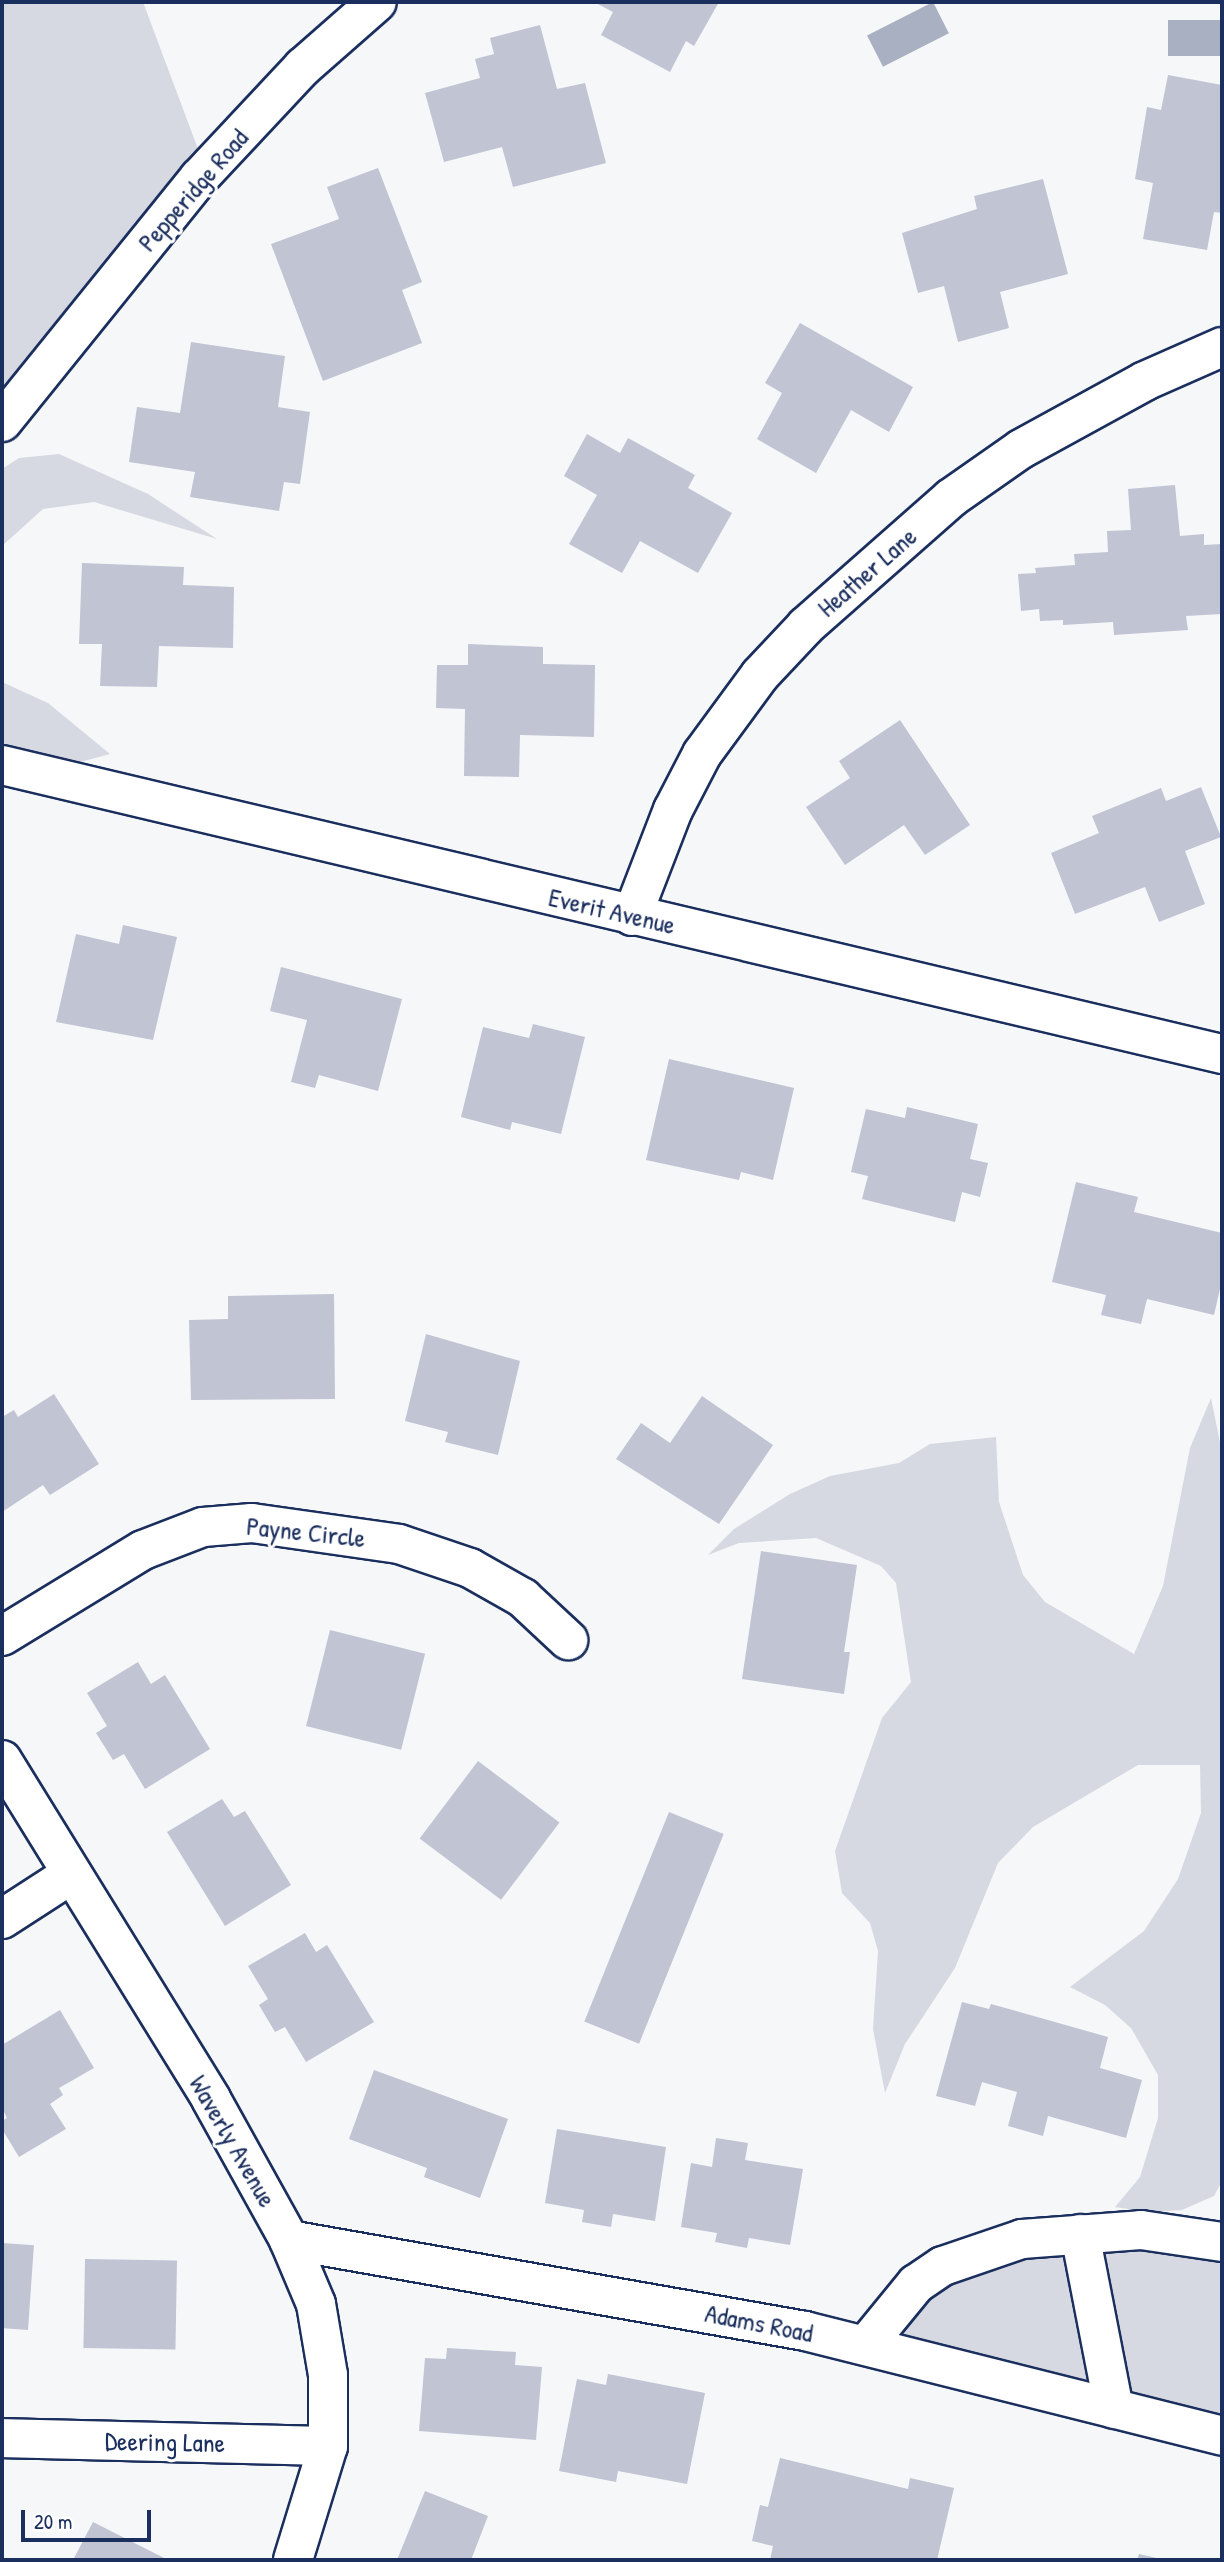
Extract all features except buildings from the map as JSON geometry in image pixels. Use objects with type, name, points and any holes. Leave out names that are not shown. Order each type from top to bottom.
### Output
[{"type":"street","name":"Pepperidge Road","points":[[8,411],[199,178],[303,67],[377,2]]},
{"type":"street","name":"Heather Lane","points":[[632,916],[673,810],[702,754],[760,675],[806,626],[951,498],[1021,449],[1144,381],[1222,347]]},
{"type":"street","name":"Everit Avenue","points":[[2,765],[1222,1054]]},
{"type":"street","name":"Payne Circle","points":[[2,1636],[143,1550],[203,1527],[252,1523],[398,1544],[470,1568],[523,1598],[568,1640]]},
{"type":"street","name":"Waverly Avenue","points":[[2,1760],[211,2099],[289,2240],[316,2304],[328,2375],[328,2446],[293,2560]]},
{"type":"street","points":[[2,1919],[71,1875]]},
{"type":"street","points":[[866,2345],[916,2284],[943,2266],[1022,2239],[1141,2230],[1222,2242]]},
{"type":"street","points":[[1080,2234],[1114,2409]]},
{"type":"street","name":"Adams Road","points":[[289,2240],[669,2305],[866,2345],[1222,2436]]},
{"type":"street","name":"Deering Lane","points":[[2,2438],[328,2446]]},
{"type":"shaded area","points":[[2,2],[143,2],[210,181],[2,424]]},
{"type":"shaded area","points":[[59,454],[148,494],[217,539],[94,502],[43,509],[2,546],[2,469],[19,458]]},
{"type":"shaded area","points":[[2,682],[48,703],[110,754],[73,764],[2,748]]},
{"type":"shaded area","points":[[1211,1398],[1222,1452],[1222,2181],[1214,2196],[1182,2210],[1147,2212],[1115,2207],[1140,2177],[1158,2118],[1158,2075],[1131,2028],[1105,2005],[1070,1987],[1144,1931],[1178,1879],[1201,1813],[1200,1765],[1138,1765],[1033,1827],[998,1863],[955,1968],[905,2044],[885,2093],[873,2029],[878,1951],[870,1923],[842,1893],[835,1851],[882,1718],[911,1682],[896,1583],[881,1566],[816,1538],[739,1543],[708,1555],[734,1529],[790,1494],[830,1476],[899,1463],[930,1444],[996,1437],[999,1502],[1023,1575],[1045,1602],[1134,1654],[1163,1586],[1190,1448]]},
{"type":"shaded area","points":[[1138,2241],[1222,2252],[1222,2428],[884,2339],[933,2281],[1026,2248]]},
{"type":"water","points":[[933,2],[949,33],[883,67],[867,36]]},
{"type":"water","points":[[1168,20],[1222,20],[1222,56],[1168,56]]}]
